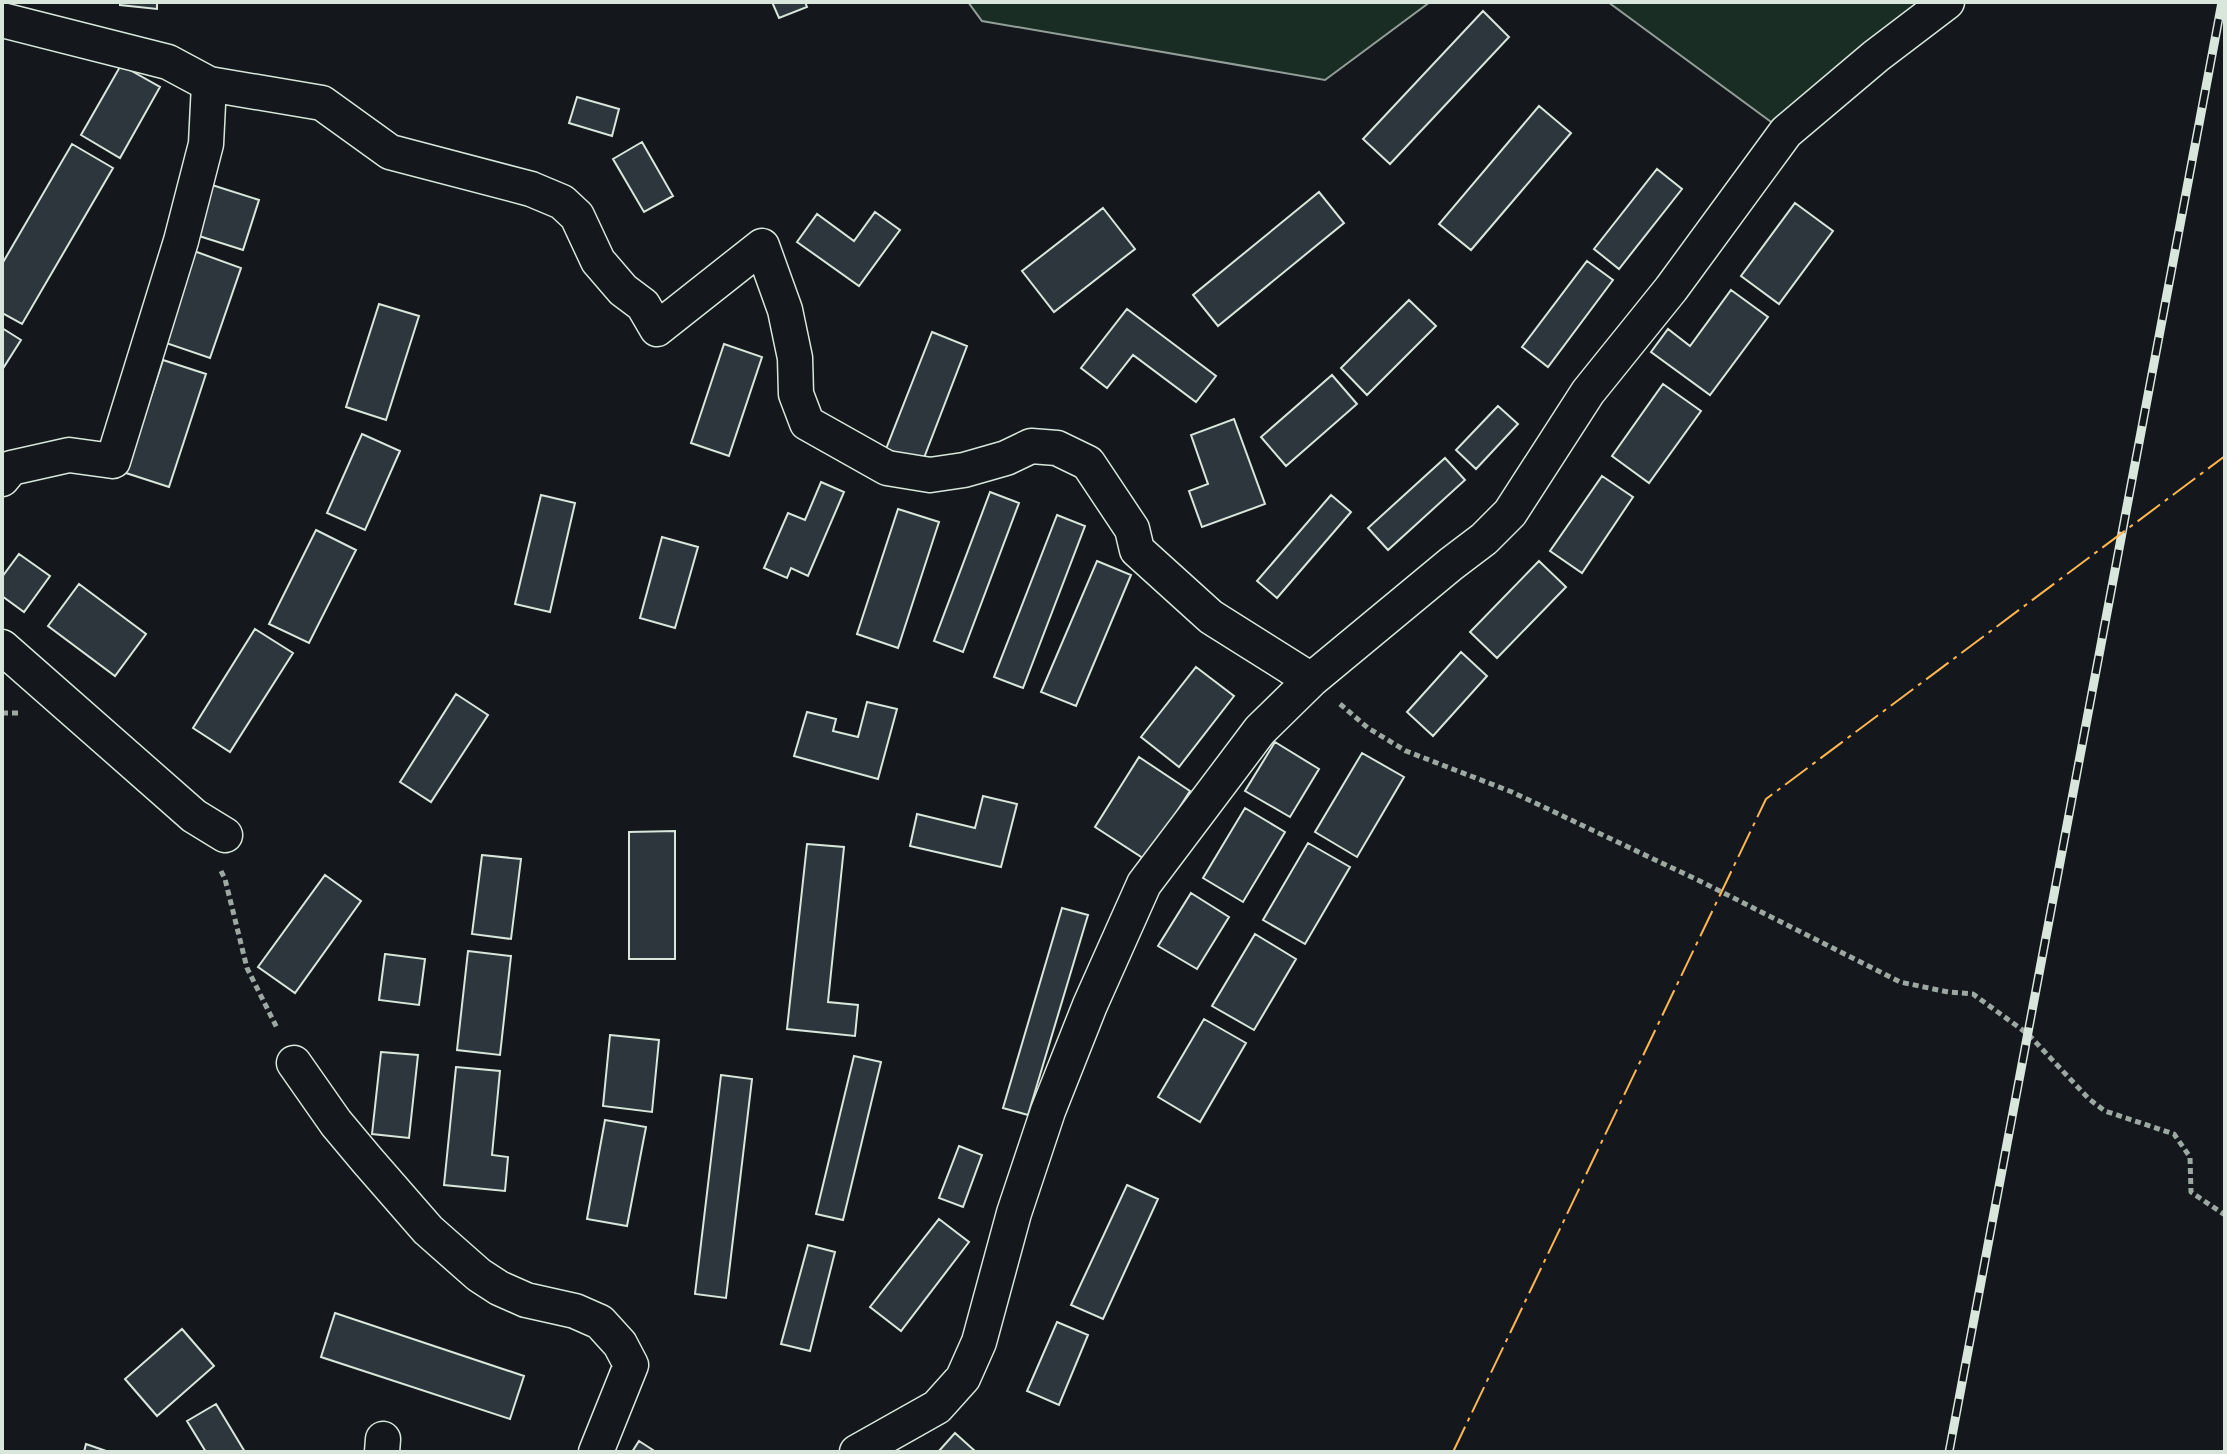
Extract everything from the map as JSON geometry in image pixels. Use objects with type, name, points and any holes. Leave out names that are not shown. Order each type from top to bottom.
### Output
[{"type":"street","points":[[857,1452],[937,1407],[963,1378],[979,1342],[1014,1213],[1048,1111],[1090,1005],[1144,884],[1260,730],[1311,680],[1484,539],[1510,513],[1588,392],[1671,289],[1786,132],[1876,56],[1947,2]]},
{"type":"street","points":[[2,20],[168,62],[209,84],[322,103],[390,152],[531,189],[562,202],[577,216],[598,261],[623,290],[643,305],[657,329],[762,246],[785,310],[795,358],[796,394],[807,423],[887,468],[930,475],[964,470],[1006,458],[1031,446],[1057,448],[1088,463],[1132,529],[1137,550],[1211,617],[1311,680]]},
{"type":"street","points":[[2,479],[11,468],[69,455],[113,461],[181,241],[206,144],[209,84]]},
{"type":"street","points":[[2,647],[194,816],[222,851]]},
{"type":"street","points":[[294,1063],[336,1123],[428,1230],[479,1275],[526,1300],[575,1311],[600,1322],[620,1344],[631,1365],[596,1452]]},
{"type":"path","points":[[1311,680],[1368,728],[1406,751],[1526,799],[1704,883],[1900,982],[1973,994],[2028,1034],[2089,1099],[2105,1111],[2174,1134],[2190,1157],[2191,1192],[2225,1215]]},
{"type":"path","points":[[222,851],[225,879],[247,968],[294,1063]]},
{"type":"green space","points":[[968,2],[1430,2],[1325,80],[982,21]]},
{"type":"green space","points":[[1608,2],[1937,2],[1778,127]]},
{"type":"building","points":[[120,2],[157,2],[157,9],[120,5]]},
{"type":"building","points":[[772,2],[805,2],[807,7],[779,18]]},
{"type":"building","points":[[1483,11],[1509,37],[1390,164],[1363,139]]},
{"type":"building","points":[[121,65],[160,87],[120,158],[81,135]]},
{"type":"building","points":[[577,97],[619,109],[612,136],[569,123]]},
{"type":"building","points":[[1539,106],[1571,133],[1471,250],[1439,224]]},
{"type":"building","points":[[642,142],[673,196],[644,212],[613,159]]},
{"type":"building","points":[[72,144],[113,168],[22,324],[2,313],[2,264]]},
{"type":"building","points":[[1657,169],[1682,189],[1619,269],[1594,249]]},
{"type":"building","points":[[212,185],[259,200],[243,250],[196,235]]},
{"type":"building","points":[[1319,192],[1344,223],[1218,326],[1193,295]]},
{"type":"building","points":[[1795,203],[1833,231],[1779,304],[1741,276]]},
{"type":"building","points":[[1103,208],[1135,249],[1054,312],[1022,271]]},
{"type":"building","points":[[875,212],[900,230],[859,286],[797,242],[817,214],[854,241]]},
{"type":"building","points":[[194,251],[241,268],[210,358],[163,342]]},
{"type":"building","points":[[1587,261],[1613,280],[1548,367],[1522,347]]},
{"type":"building","points":[[1731,290],[1768,317],[1710,395],[1651,352],[1668,329],[1690,346]]},
{"type":"building","points":[[1409,300],[1436,326],[1367,395],[1341,368]]},
{"type":"building","points":[[379,304],[419,316],[386,420],[346,407]]},
{"type":"building","points":[[1127,309],[1216,376],[1196,402],[1133,355],[1107,388],[1081,368]]},
{"type":"building","points":[[2,328],[21,340],[2,370]]},
{"type":"building","points":[[932,332],[967,346],[922,463],[886,449]]},
{"type":"building","points":[[724,344],[762,357],[729,456],[691,443]]},
{"type":"building","points":[[163,360],[206,374],[169,487],[126,473]]},
{"type":"building","points":[[1332,375],[1357,404],[1286,466],[1261,437]]},
{"type":"building","points":[[1663,384],[1701,411],[1649,483],[1612,456]]},
{"type":"building","points":[[1498,406],[1518,424],[1476,469],[1456,450]]},
{"type":"building","points":[[1234,419],[1265,504],[1202,527],[1189,491],[1208,484],[1191,435]]},
{"type":"building","points":[[362,434],[400,451],[365,530],[327,513]]},
{"type":"building","points":[[1445,458],[1465,480],[1388,550],[1368,528]]},
{"type":"building","points":[[1602,476],[1633,497],[1582,573],[1550,551]]},
{"type":"building","points":[[821,482],[844,492],[808,576],[791,568],[787,578],[764,568],[788,513],[805,520]]},
{"type":"building","points":[[990,492],[1019,503],[963,652],[934,641]]},
{"type":"building","points":[[541,495],[575,503],[550,612],[515,604]]},
{"type":"building","points":[[1331,495],[1351,512],[1277,598],[1257,581]]},
{"type":"building","points":[[898,509],[939,522],[898,648],[857,634]]},
{"type":"building","points":[[1057,515],[1085,526],[1023,688],[994,677]]},
{"type":"building","points":[[316,530],[356,550],[309,643],[269,624]]},
{"type":"building","points":[[662,537],[698,547],[675,628],[640,618]]},
{"type":"building","points":[[19,554],[50,576],[24,612],[2,596],[2,577]]},
{"type":"building","points":[[1097,561],[1131,575],[1076,706],[1041,692]]},
{"type":"building","points":[[1539,561],[1566,587],[1497,658],[1470,632]]},
{"type":"building","points":[[79,584],[146,634],[115,676],[48,626]]},
{"type":"building","points":[[255,629],[293,653],[230,752],[193,728]]},
{"type":"building","points":[[1461,652],[1487,676],[1433,736],[1407,712]]},
{"type":"building","points":[[1196,667],[1234,696],[1179,767],[1141,737]]},
{"type":"building","points":[[456,694],[488,715],[431,802],[400,782]]},
{"type":"building","points":[[867,702],[897,709],[878,779],[794,756],[807,712],[836,719],[833,731],[858,737]]},
{"type":"building","points":[[1275,742],[1319,769],[1290,817],[1245,791]]},
{"type":"building","points":[[1362,753],[1404,777],[1357,857],[1315,832]]},
{"type":"building","points":[[1139,757],[1190,791],[1146,860],[1095,827]]},
{"type":"building","points":[[983,796],[1017,804],[1001,867],[910,846],[917,814],[975,828]]},
{"type":"building","points":[[1245,808],[1285,832],[1243,902],[1203,878]]},
{"type":"building","points":[[675,831],[675,959],[629,959],[629,832]]},
{"type":"building","points":[[1308,843],[1350,867],[1305,944],[1263,920]]},
{"type":"building","points":[[807,844],[844,847],[828,1002],[858,1005],[855,1036],[787,1029]]},
{"type":"building","points":[[482,855],[521,859],[511,939],[472,934]]},
{"type":"building","points":[[325,875],[361,901],[295,993],[258,967]]},
{"type":"building","points":[[1191,893],[1229,917],[1197,969],[1158,946]]},
{"type":"building","points":[[1062,908],[1088,915],[1028,1115],[1003,1108]]},
{"type":"building","points":[[1255,934],[1296,959],[1254,1030],[1212,1006]]},
{"type":"building","points":[[468,951],[511,956],[500,1055],[457,1050]]},
{"type":"building","points":[[385,954],[425,959],[419,1005],[379,1000]]},
{"type":"building","points":[[1204,1019],[1246,1043],[1200,1122],[1158,1097]]},
{"type":"building","points":[[610,1035],[659,1040],[652,1112],[603,1106]]},
{"type":"building","points":[[381,1052],[418,1055],[409,1138],[372,1134]]},
{"type":"building","points":[[854,1056],[881,1062],[843,1220],[816,1214]]},
{"type":"building","points":[[456,1067],[500,1071],[492,1155],[508,1157],[505,1191],[444,1185]]},
{"type":"building","points":[[721,1075],[752,1079],[726,1298],[695,1294]]},
{"type":"building","points":[[605,1120],[646,1127],[627,1226],[587,1219]]},
{"type":"building","points":[[959,1146],[982,1155],[963,1207],[939,1198]]},
{"type":"building","points":[[1127,1185],[1158,1199],[1103,1319],[1071,1305]]},
{"type":"building","points":[[939,1219],[969,1242],[901,1331],[870,1307]]},
{"type":"building","points":[[808,1245],[835,1252],[810,1351],[781,1344]]},
{"type":"building","points":[[335,1313],[524,1376],[510,1419],[321,1357]]},
{"type":"building","points":[[1057,1322],[1088,1335],[1059,1405],[1027,1391]]},
{"type":"building","points":[[182,1329],[214,1366],[157,1416],[125,1379]]},
{"type":"building","points":[[216,1404],[245,1452],[206,1452],[187,1421]]},
{"type":"building","points":[[955,1433],[976,1452],[938,1452]]},
{"type":"building","points":[[639,1441],[656,1452],[632,1452]]},
{"type":"building","points":[[86,1444],[109,1452],[84,1452]]},
{"type":"railway","points":[[1949,1452],[2222,2]]},
{"type":"power","points":[[1453,1452],[1766,799],[2225,456]]}]
